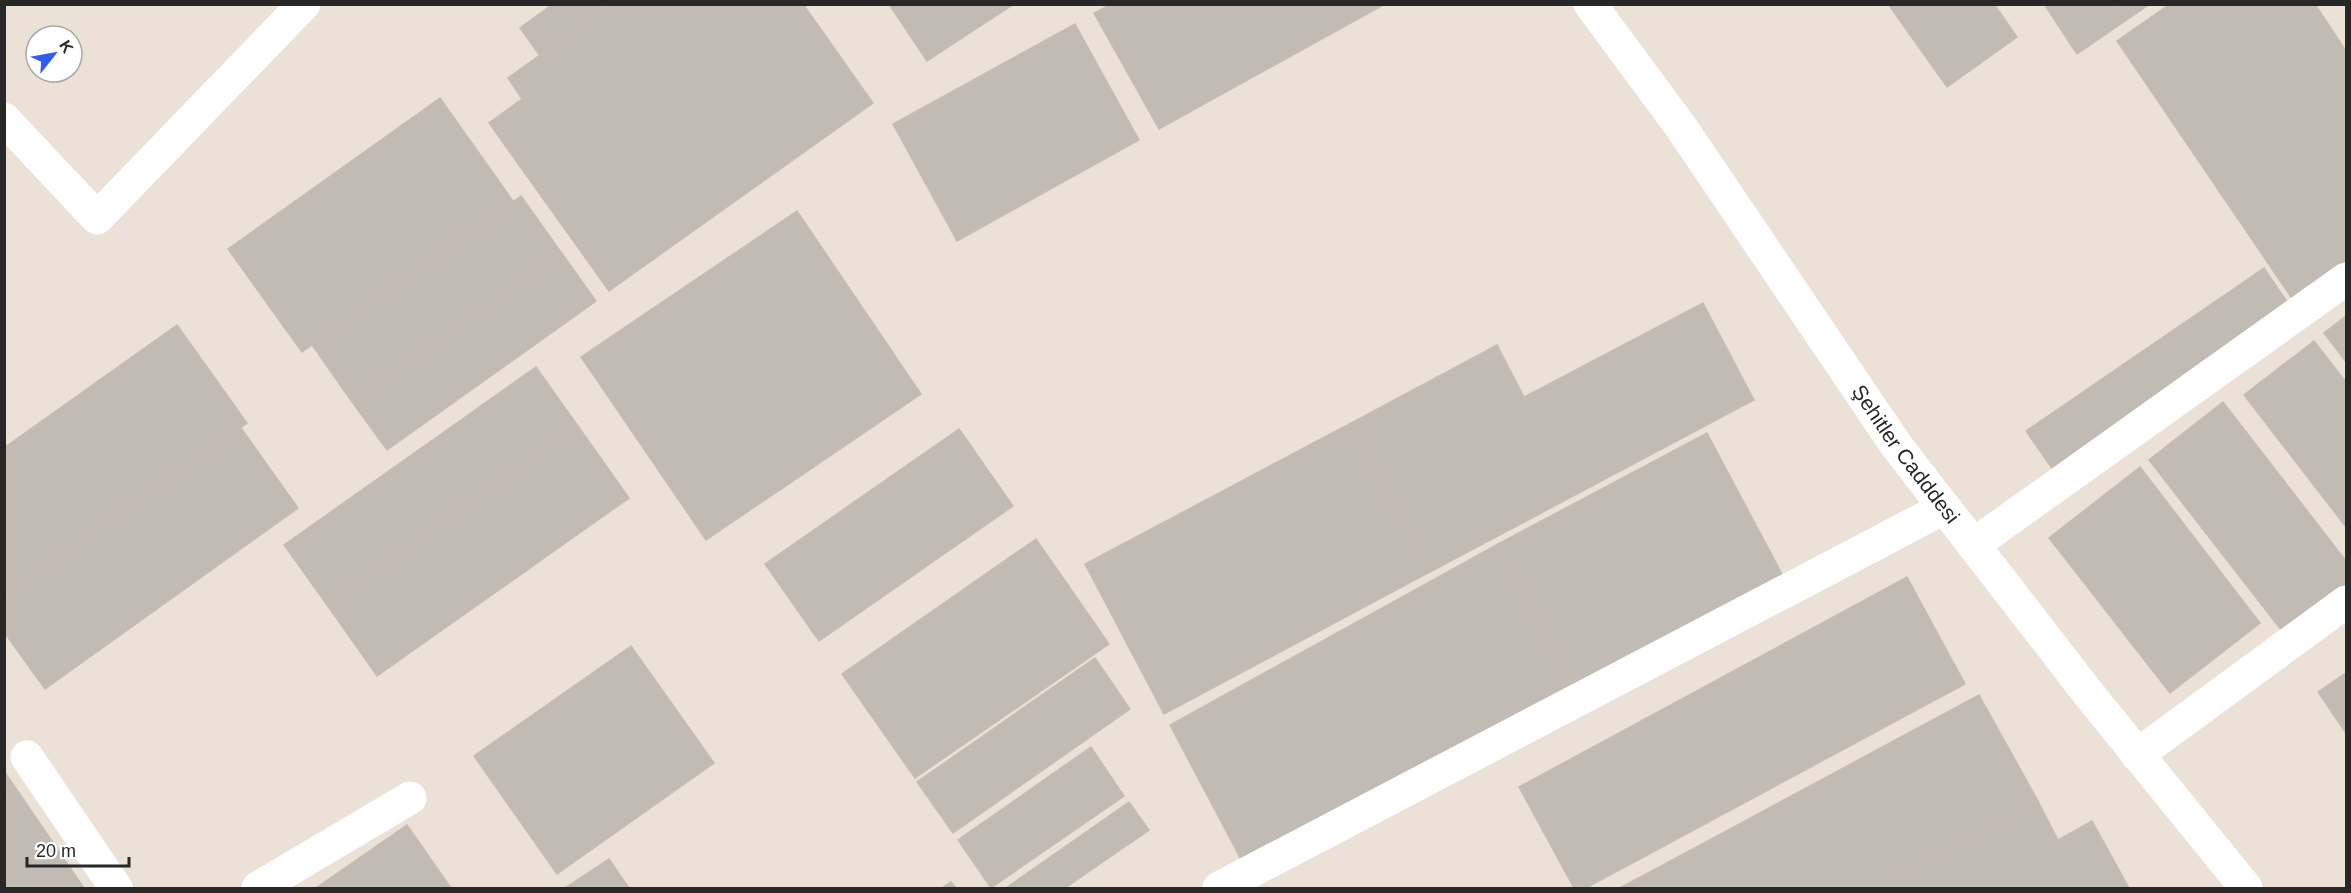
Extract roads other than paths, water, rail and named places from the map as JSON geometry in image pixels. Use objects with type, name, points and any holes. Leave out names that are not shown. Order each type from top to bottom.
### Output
[{"type":"street","points":[[4,119],[97,218],[304,4]]},
{"type":"street","name":"Şehitler Cadddesi","points":[[1590,4],[1681,127],[1896,445],[2137,755],[2246,888]]},
{"type":"street","points":[[1973,545],[2346,279]]},
{"type":"street","points":[[1219,888],[1944,508]]},
{"type":"street","points":[[2137,755],[2346,602]]},
{"type":"street","points":[[27,757],[116,888]]},
{"type":"street","points":[[258,888],[410,798]]}]
